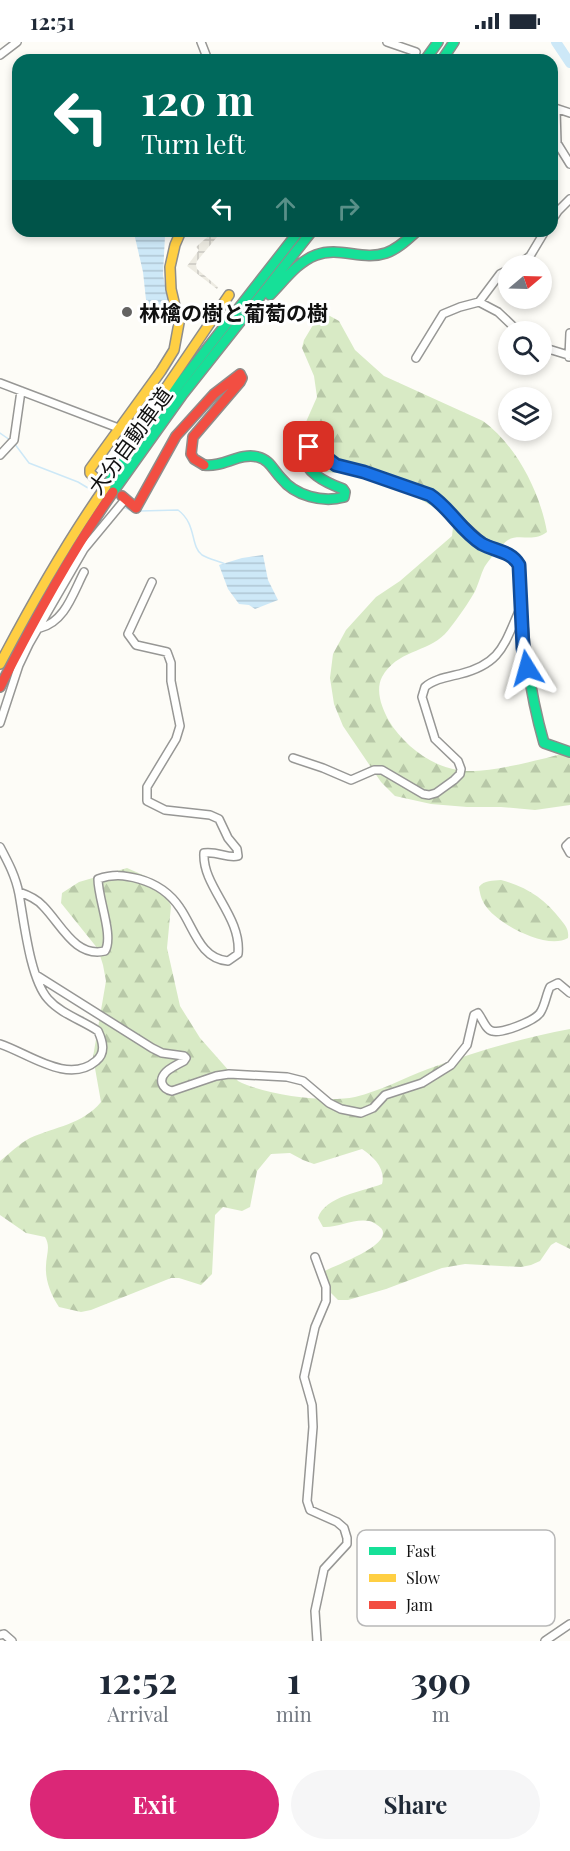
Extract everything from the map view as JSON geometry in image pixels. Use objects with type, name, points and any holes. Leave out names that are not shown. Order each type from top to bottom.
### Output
[{"type":"main road","points":[[447,54],[456,42]]},
{"type":"main road","points":[[94,477],[90,469],[165,365],[178,337],[179,325],[171,289],[170,265],[179,237]]},
{"type":"main road","name":"大分自動車道","points":[[0,664],[37,592],[91,505],[150,421],[294,237]]},
{"type":"main road","name":"大分自動車道","points":[[0,687],[51,588],[101,508],[161,424],[307,237]]},
{"type":"main road","points":[[161,424],[245,322],[283,281],[308,259],[318,254],[338,250],[362,254],[382,254],[401,245],[410,237]]},
{"type":"main road","points":[[91,505],[149,413],[229,295]]},
{"type":"main road","points":[[122,501],[136,508],[172,442],[201,408],[232,377],[240,374],[242,378],[240,382],[193,437],[189,447],[192,457],[198,462],[214,465],[252,456],[262,458],[283,481],[297,492],[309,496],[342,499],[345,494],[343,489],[319,479],[305,463],[301,452],[303,448],[309,447],[336,465],[364,472],[430,495],[482,543],[510,555],[519,565],[523,648],[536,718],[544,743],[570,752]]},
{"type":"street","points":[[0,55],[17,42]]},
{"type":"street","points":[[387,42],[413,48]]},
{"type":"street","points":[[558,145],[570,164]]},
{"type":"street","points":[[558,212],[565,202],[570,200]]},
{"type":"street","points":[[531,255],[541,237]]},
{"type":"street","points":[[416,358],[443,314],[479,302],[498,277]]},
{"type":"street","points":[[479,302],[498,312],[507,321]]},
{"type":"street","points":[[552,351],[569,357],[570,333]]},
{"type":"street","points":[[0,383],[121,429]]},
{"type":"street","points":[[0,455],[14,440],[21,391]]},
{"type":"street","points":[[0,723],[2,706],[19,665],[84,549],[122,501]]},
{"type":"street","points":[[40,628],[50,626],[60,616],[84,572]]},
{"type":"street","points":[[19,892],[36,900],[44,907],[75,943],[87,951],[97,953],[105,951],[109,940],[98,879],[111,875],[133,877],[158,886],[170,895],[181,909],[205,951],[213,957],[228,961],[238,954],[239,945],[232,923],[209,877],[204,861],[204,853],[213,851],[234,858],[238,856],[237,849],[228,838],[219,819],[210,815],[165,810],[147,801],[147,787],[176,739],[180,726],[171,681],[171,663],[167,652],[136,645],[128,634],[152,582]]},
{"type":"street","points":[[293,758],[351,780],[374,770],[382,770],[423,794],[436,793],[454,780],[461,769],[458,761],[435,740],[422,697],[425,687],[439,679],[483,666],[501,652],[521,608]]},
{"type":"street","points":[[570,842],[566,846],[570,853]]},
{"type":"street","points":[[0,847],[19,892],[41,990],[50,1001],[98,1031],[103,1042],[100,1057],[94,1063],[67,1070],[52,1067],[0,1044]]},
{"type":"street","points":[[36,975],[152,1048],[162,1053],[184,1056],[186,1058],[184,1061],[165,1072],[161,1080],[162,1086],[167,1090],[172,1091],[229,1074],[287,1077],[303,1081],[329,1103],[341,1109],[361,1113],[373,1108],[386,1095],[422,1083],[451,1065],[466,1045],[474,1015],[478,1013],[487,1028],[492,1031],[503,1030],[537,1017],[542,1011],[550,987],[558,984],[570,993]]},
{"type":"street","points":[[315,1257],[326,1287],[326,1300],[315,1327],[304,1377],[312,1405],[313,1426],[307,1501],[310,1510],[337,1522],[344,1528],[347,1538],[346,1544],[324,1569],[315,1611],[317,1641]]},
{"type":"street","points":[[545,1641],[570,1624]]},
{"type":"street","points":[[0,1635],[4,1634],[12,1641]]},
{"type":"green space","points":[[322,316],[330,316],[339,321],[355,350],[384,376],[483,421],[495,431],[498,434],[498,441],[504,441],[525,470],[539,501],[547,532],[537,537],[517,537],[508,540],[486,565],[474,593],[445,634],[388,668],[379,688],[386,716],[395,730],[418,753],[437,764],[458,770],[498,768],[570,752],[570,805],[535,810],[467,807],[431,804],[395,796],[381,782],[343,726],[334,704],[330,678],[333,654],[346,630],[376,597],[400,581],[452,536],[453,527],[449,516],[380,476],[312,471],[303,461],[299,445],[302,431],[317,397],[314,376],[302,348],[316,320]]},
{"type":"green space","points":[[127,868],[152,879],[164,891],[171,906],[167,948],[180,1006],[200,1038],[238,1081],[250,1086],[279,1094],[312,1098],[355,1097],[480,1051],[570,1029],[570,1249],[556,1242],[551,1245],[540,1261],[531,1265],[521,1267],[465,1264],[442,1268],[386,1289],[348,1300],[338,1300],[330,1292],[323,1272],[371,1248],[383,1235],[381,1228],[370,1221],[363,1220],[323,1227],[318,1218],[328,1205],[336,1200],[382,1184],[381,1168],[362,1149],[314,1164],[290,1153],[271,1154],[257,1171],[250,1207],[242,1211],[223,1207],[215,1215],[212,1274],[201,1285],[179,1278],[171,1278],[91,1310],[81,1312],[59,1307],[46,1277],[48,1248],[45,1237],[26,1233],[0,1215],[0,1161],[26,1140],[77,1120],[101,1102],[93,1057],[106,981],[98,949],[61,903],[62,893],[79,882]]},
{"type":"green space","points":[[501,880],[519,886],[542,900],[564,924],[568,930],[568,938],[548,941],[537,938],[513,928],[494,915],[484,904],[479,887],[486,882]]},
{"type":"shaded area","points":[[207,237],[217,237],[196,265],[197,269],[218,287],[217,289],[187,266],[199,250],[196,247]]},
{"type":"water","points":[[135,237],[165,237],[163,275],[169,304],[167,318],[158,321],[150,318]]},
{"type":"water","points":[[263,555],[268,580],[278,600],[255,609],[249,605],[239,604],[228,589],[219,565]]},
{"type":"waterway","points":[[556,42],[570,63]]},
{"type":"waterway","points":[[0,433],[10,440]]},
{"type":"waterway","points":[[14,443],[29,463],[78,482],[93,491]]},
{"type":"waterway","points":[[123,507],[132,511]]},
{"type":"waterway","points":[[140,511],[178,510],[191,528],[198,551],[202,555],[225,564]]},
{"type":"traffic: fast","points":[[429,54],[438,42]]},
{"type":"traffic: fast","points":[[446,54],[454,42]]},
{"type":"traffic: fast","points":[[106,486],[177,387],[294,237]]},
{"type":"traffic: fast","points":[[113,492],[183,394],[307,237]]},
{"type":"traffic: fast","points":[[270,295],[297,267],[316,255],[333,252],[377,255],[390,251],[410,237]]},
{"type":"traffic: fast","points":[[204,465],[244,457],[258,457],[268,463],[287,484],[302,494],[327,499],[344,497],[343,489],[323,480],[307,466],[301,452],[303,448],[315,449],[336,466],[364,472],[430,495],[482,543],[510,555],[519,565],[526,655],[533,699],[544,743],[570,752]]},
{"type":"traffic: slow","points":[[94,477],[90,469],[174,350],[179,323],[171,289],[170,267],[178,237]]},
{"type":"traffic: slow","points":[[159,398],[229,295]]},
{"type":"traffic: slow","points":[[0,664],[50,574],[106,486]]},
{"type":"traffic: jam","points":[[122,496],[136,508],[176,436],[214,394],[240,374],[242,378],[240,382],[193,437],[191,454],[194,459],[204,465]]},
{"type":"traffic: jam","points":[[0,687],[53,588],[113,492]]},
{"type":"place","name":"林檎の樹と葡萄の樹","points":[[127,312]]},
{"type":"route","points":[[309,447],[336,465],[364,472],[430,495],[482,543],[515,559],[519,565],[523,648],[527,668]]}]
